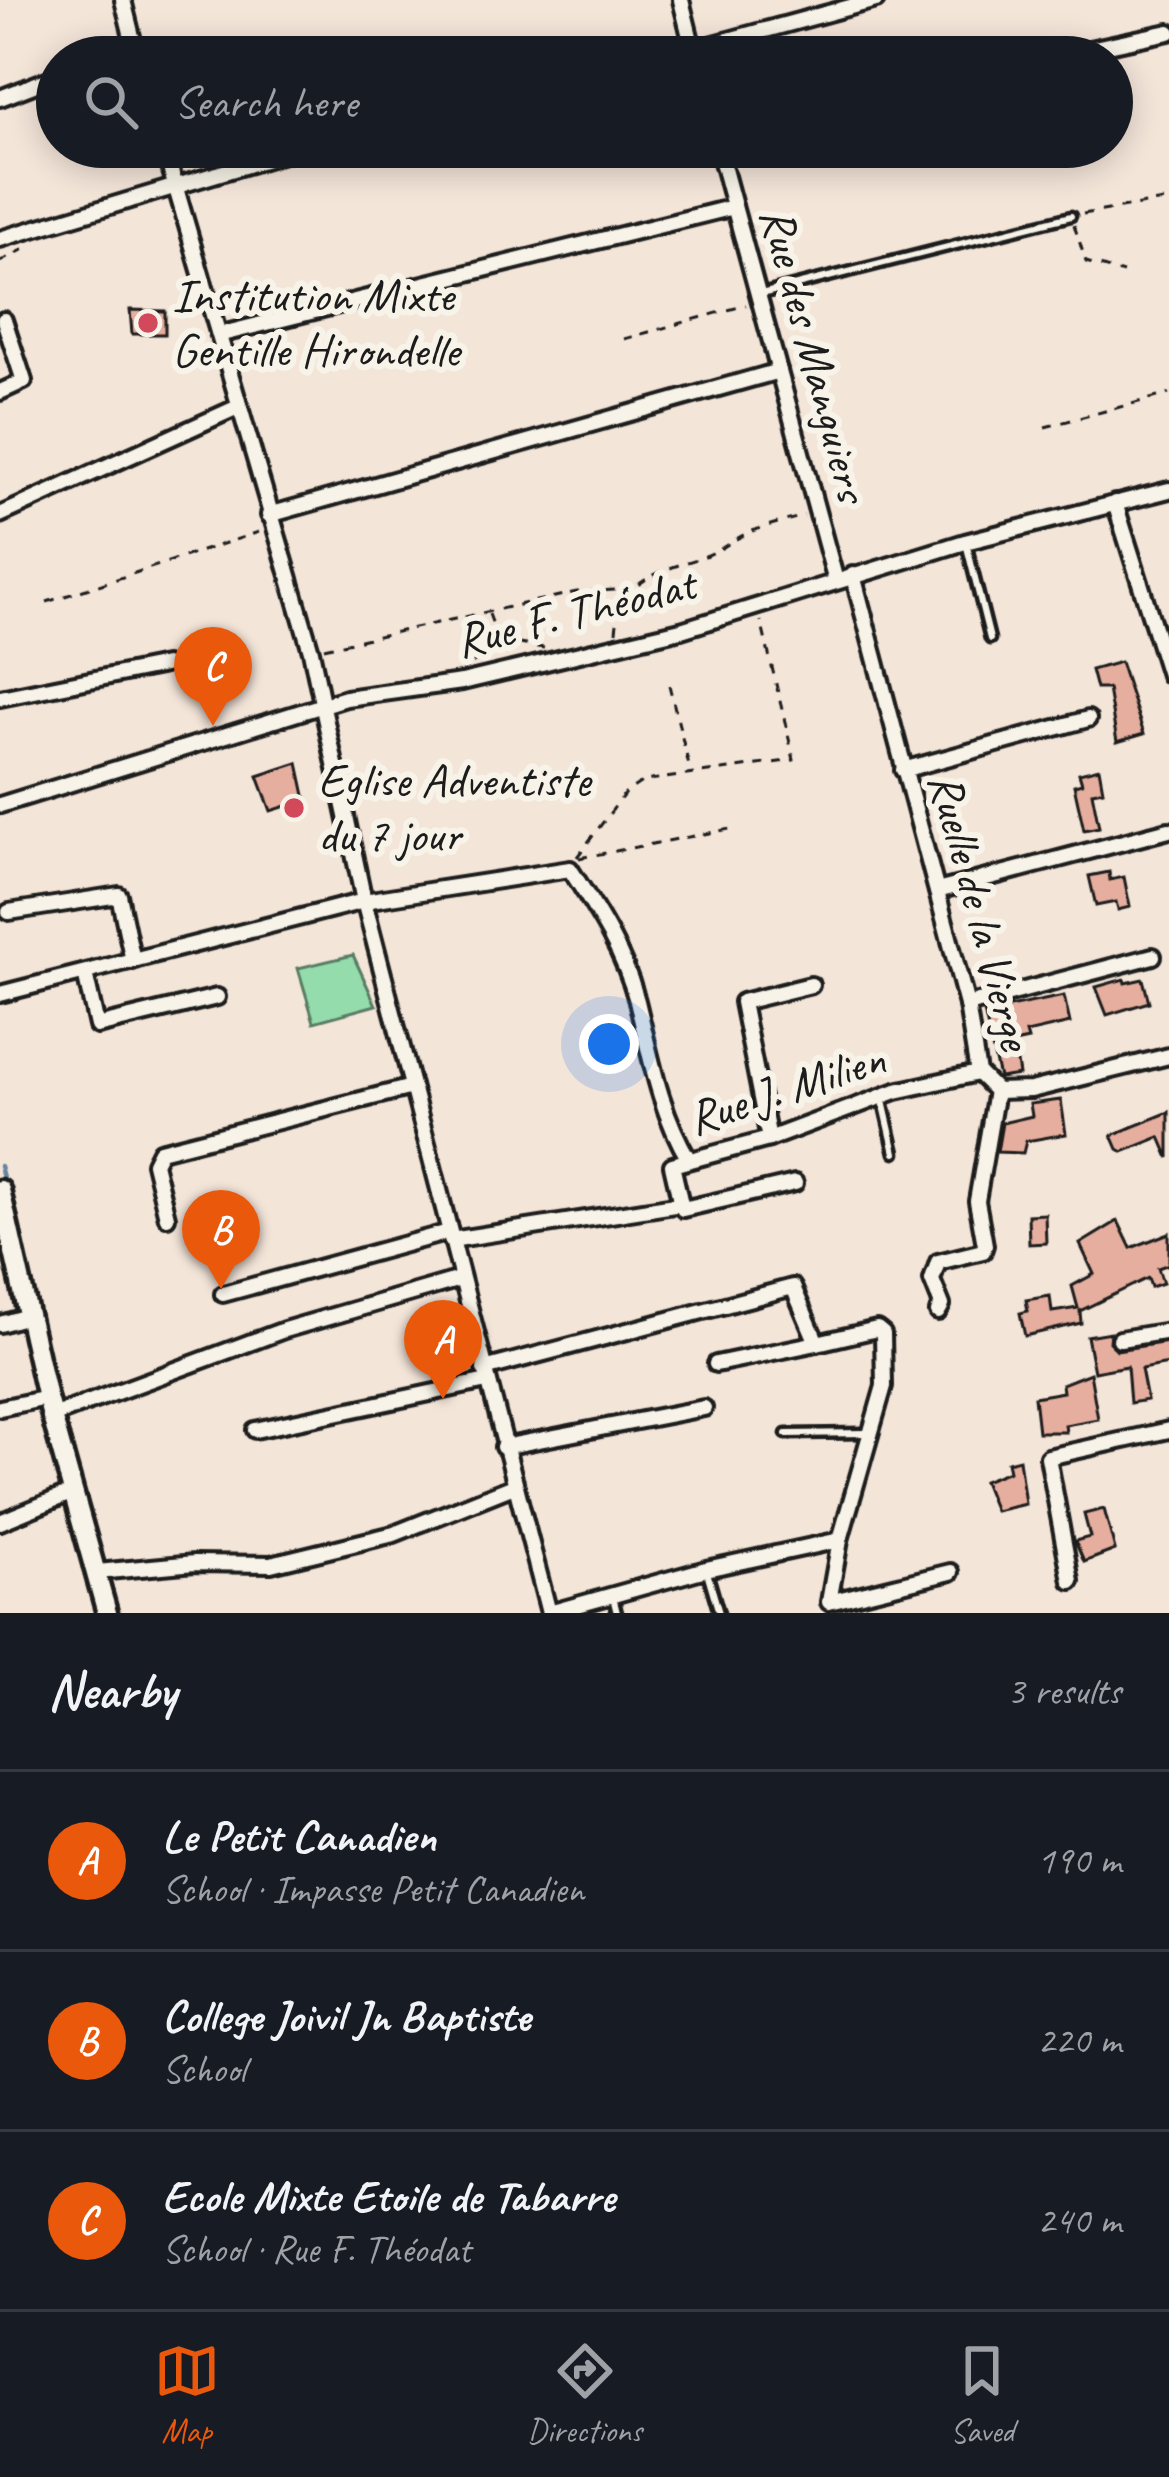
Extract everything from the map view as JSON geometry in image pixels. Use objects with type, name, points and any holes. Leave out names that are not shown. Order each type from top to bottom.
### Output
[{"type":"main road","points":[[0,1190],[28,1316],[107,1613]]},
{"type":"street","points":[[122,0],[131,36]]},
{"type":"street","points":[[681,0],[690,36]]},
{"type":"street","points":[[755,36],[876,0]]},
{"type":"street","points":[[1133,40],[1169,32]]},
{"type":"street","points":[[0,98],[36,84]]},
{"type":"street","points":[[171,168],[324,704],[364,901],[549,1613],[706,1569],[840,1540]]},
{"type":"street","points":[[0,239],[228,168]]},
{"type":"street","name":"Rue des Manguiers","points":[[724,168],[836,581]]},
{"type":"street","points":[[222,334],[734,207]]},
{"type":"street","points":[[0,392],[24,381],[4,320]]},
{"type":"street","points":[[270,522],[779,371]]},
{"type":"street","points":[[0,515],[238,407]]},
{"type":"street","name":"Rue F. Théodat","points":[[0,805],[324,704],[462,682],[616,646],[965,542],[1169,490]]},
{"type":"street","points":[[1115,503],[1169,675]]},
{"type":"street","name":"Ruelle de la Vierge","points":[[854,575],[967,1005],[978,1073],[996,1091],[1031,1090],[1169,1056]]},
{"type":"street","points":[[0,698],[165,665]]},
{"type":"street","points":[[903,770],[1088,718]]},
{"type":"street","points":[[937,891],[1169,830]]},
{"type":"street","points":[[0,994],[364,901],[573,864],[613,935],[636,999],[650,1075],[688,1160]]},
{"type":"street","points":[[9,913],[118,895],[133,961]]},
{"type":"street","points":[[967,1005],[1153,956]]},
{"type":"street","points":[[85,973],[97,1026],[217,997]]},
{"type":"street","points":[[769,1139],[742,1002],[811,986]]},
{"type":"street","name":"Rue J. Milien","points":[[223,1294],[450,1236],[681,1204],[672,1165],[769,1139],[883,1101],[896,1091],[978,1073]]},
{"type":"street","points":[[167,1217],[154,1163],[160,1150],[412,1087]]},
{"type":"street","points":[[938,1312],[942,1305],[932,1280],[938,1262],[982,1251],[985,1246],[977,1202],[996,1091]]},
{"type":"street","points":[[681,1204],[682,1209],[795,1184]]},
{"type":"street","points":[[0,1408],[55,1410],[284,1330],[460,1279]]},
{"type":"street","points":[[255,1430],[486,1375],[786,1288],[797,1290],[817,1343]]},
{"type":"street","points":[[0,1324],[28,1316]]},
{"type":"street","points":[[716,1364],[877,1329],[883,1334],[884,1386],[840,1540],[829,1603],[951,1572]]},
{"type":"street","points":[[1120,1339],[1169,1330]]},
{"type":"street","points":[[503,1448],[704,1408]]},
{"type":"street","points":[[1071,1581],[1048,1457],[1169,1430]]},
{"type":"street","points":[[97,1572],[195,1563],[271,1564],[394,1534],[514,1486]]},
{"type":"street","points":[[0,1522],[73,1492]]},
{"type":"lane","points":[[759,298],[1071,216]]},
{"type":"lane","points":[[965,542],[990,639]]},
{"type":"lane","points":[[883,1101],[896,1153]]},
{"type":"lane","points":[[786,1434],[874,1433]]},
{"type":"lane","points":[[706,1569],[719,1613]]},
{"type":"lane","points":[[612,1594],[617,1613]]},
{"type":"path","points":[[1123,273],[1086,262],[1071,216],[1164,201]]},
{"type":"path","points":[[624,339],[759,298]]},
{"type":"path","points":[[1045,427],[1169,394]]},
{"type":"path","points":[[616,646],[617,612],[631,589],[665,566],[818,512]]},
{"type":"path","points":[[47,602],[270,522]]},
{"type":"path","points":[[310,651],[602,588],[631,589]]},
{"type":"path","points":[[573,864],[625,793],[644,782],[794,760],[758,606]]},
{"type":"path","points":[[488,612],[499,641]]},
{"type":"path","points":[[499,641],[537,644],[560,658]]},
{"type":"path","points":[[462,682],[499,641]]},
{"type":"path","points":[[669,685],[691,773]]},
{"type":"path","points":[[573,864],[730,829]]},
{"type":"green space","points":[[353,955],[376,1005],[314,1022],[298,968]]},
{"type":"building","name":"Institution Mixte Gentille Hirondelle","points":[[130,310],[165,311],[165,334],[132,334]]},
{"type":"building","points":[[1120,662],[1144,734],[1117,742],[1108,689],[1096,689],[1091,670]]},
{"type":"building","points":[[298,763],[306,800],[271,811],[258,776]]},
{"type":"building","points":[[1099,768],[1103,790],[1092,792],[1099,827],[1084,830],[1074,785],[1082,783],[1079,773]]},
{"type":"building","points":[[1109,872],[1110,880],[1124,877],[1130,907],[1118,910],[1116,902],[1096,906],[1089,876]]},
{"type":"building","points":[[1124,979],[1125,983],[1143,979],[1149,1002],[1107,1015],[1096,987]]},
{"type":"building","points":[[1064,996],[1070,1023],[1026,1033],[1028,1040],[1014,1043],[1019,1075],[999,1078],[984,1012]]},
{"type":"building","points":[[1061,1100],[1066,1134],[1026,1141],[1023,1153],[997,1152],[1002,1123],[1032,1116],[1030,1104]]},
{"type":"building","points":[[1169,1112],[1169,1158],[1160,1137],[1123,1152],[1118,1149],[1112,1135]]},
{"type":"building","points":[[1045,1214],[1046,1243],[1029,1244],[1028,1215]]},
{"type":"building","points":[[1118,1221],[1131,1248],[1169,1233],[1169,1264],[1158,1268],[1163,1283],[1151,1287],[1148,1278],[1080,1311],[1081,1323],[1025,1336],[1020,1313],[1028,1311],[1026,1300],[1050,1296],[1052,1312],[1078,1308],[1072,1286],[1094,1274],[1080,1244]]},
{"type":"building","points":[[1110,1332],[1109,1342],[1117,1350],[1169,1342],[1169,1364],[1141,1369],[1147,1400],[1130,1403],[1127,1366],[1094,1372],[1087,1336]]},
{"type":"building","points":[[1090,1373],[1098,1419],[1065,1425],[1066,1432],[1038,1432],[1034,1397],[1063,1392],[1062,1384]]},
{"type":"building","points":[[1019,1459],[1025,1504],[995,1511],[983,1481],[1009,1471],[1007,1462]]},
{"type":"building","points":[[1104,1509],[1115,1550],[1084,1562],[1075,1541],[1090,1537],[1084,1514]]},
{"type":"waterway","points":[[0,1166],[5,1185]]},
{"type":"place","name":"Institution Mixte Gentille Hirondelle","points":[[148,323]]},
{"type":"place","name":"Ecole Mixte Etoile de Tabarre","points":[[213,726]]},
{"type":"place","name":"Eglise Adventiste du 7 jour","points":[[294,808]]},
{"type":"place","name":"College Joivil Jn Baptiste","points":[[221,1289]]},
{"type":"place","name":"Le Petit Canadien","points":[[443,1399]]}]
